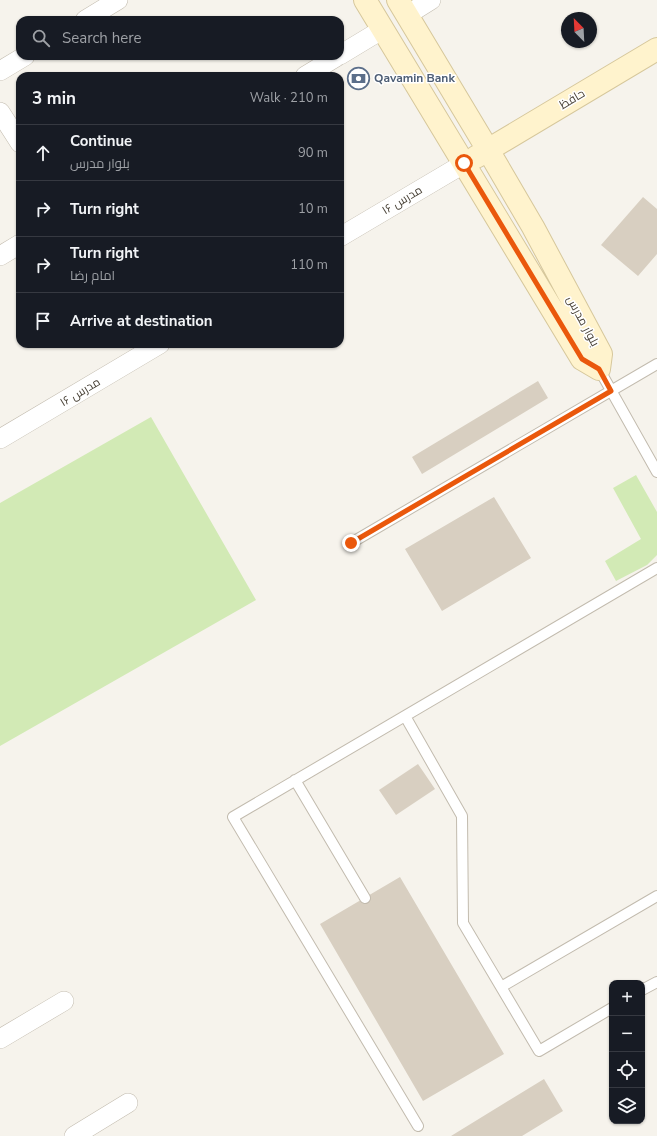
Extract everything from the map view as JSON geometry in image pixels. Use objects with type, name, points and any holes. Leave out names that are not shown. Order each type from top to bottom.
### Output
[{"type":"street","points":[[92,16],[118,0]]},
{"type":"street","name":"بلوار مدرس","points":[[365,0],[582,359],[599,369],[601,354],[488,150],[402,7]]},
{"type":"street","points":[[402,7],[432,0]]},
{"type":"street","points":[[344,53],[383,29]]},
{"type":"street","name":"حافظ","points":[[464,163],[657,49]]},
{"type":"street","points":[[0,71],[18,60]]},
{"type":"street","points":[[312,72],[332,60]]},
{"type":"street","points":[[0,112],[16,137]]},
{"type":"street","name":"مدرس ۱۶","points":[[344,235],[464,163]]},
{"type":"street","points":[[0,256],[16,246]]},
{"type":"street","name":"مدرس ۱۶","points":[[0,439],[153,348]]},
{"type":"street","points":[[0,1039],[64,1001]]},
{"type":"street","points":[[74,1136],[128,1103]]},
{"type":"lane","points":[[351,543],[657,364]]},
{"type":"lane","points":[[599,369],[657,472]]},
{"type":"lane","points":[[418,1126],[233,817],[657,568]]},
{"type":"lane","points":[[405,716],[462,816],[463,923],[539,1051],[609,1010]]},
{"type":"lane","points":[[295,780],[365,898]]},
{"type":"lane","points":[[501,987],[657,896]]},
{"type":"lane","points":[[645,988],[657,982]]},
{"type":"green space","points":[[151,417],[256,600],[0,746],[0,503]]},
{"type":"green space","points":[[636,475],[657,512],[657,555],[647,565],[616,581],[605,561],[641,539],[613,488]]},
{"type":"building","points":[[643,197],[657,209],[657,254],[638,276],[601,245]]},
{"type":"building","points":[[538,381],[548,398],[422,474],[412,457]]},
{"type":"building","points":[[494,497],[531,558],[442,611],[405,549]]},
{"type":"building","points":[[418,764],[435,789],[396,815],[379,790]]},
{"type":"building","points":[[400,877],[504,1054],[423,1101],[320,924]]},
{"type":"building","points":[[544,1079],[563,1111],[522,1136],[451,1136]]},
{"type":"place","name":"Qavamin Bank","points":[[358,78]]},
{"type":"route","points":[[351,543],[611,391],[599,369],[582,359],[464,163]]}]
